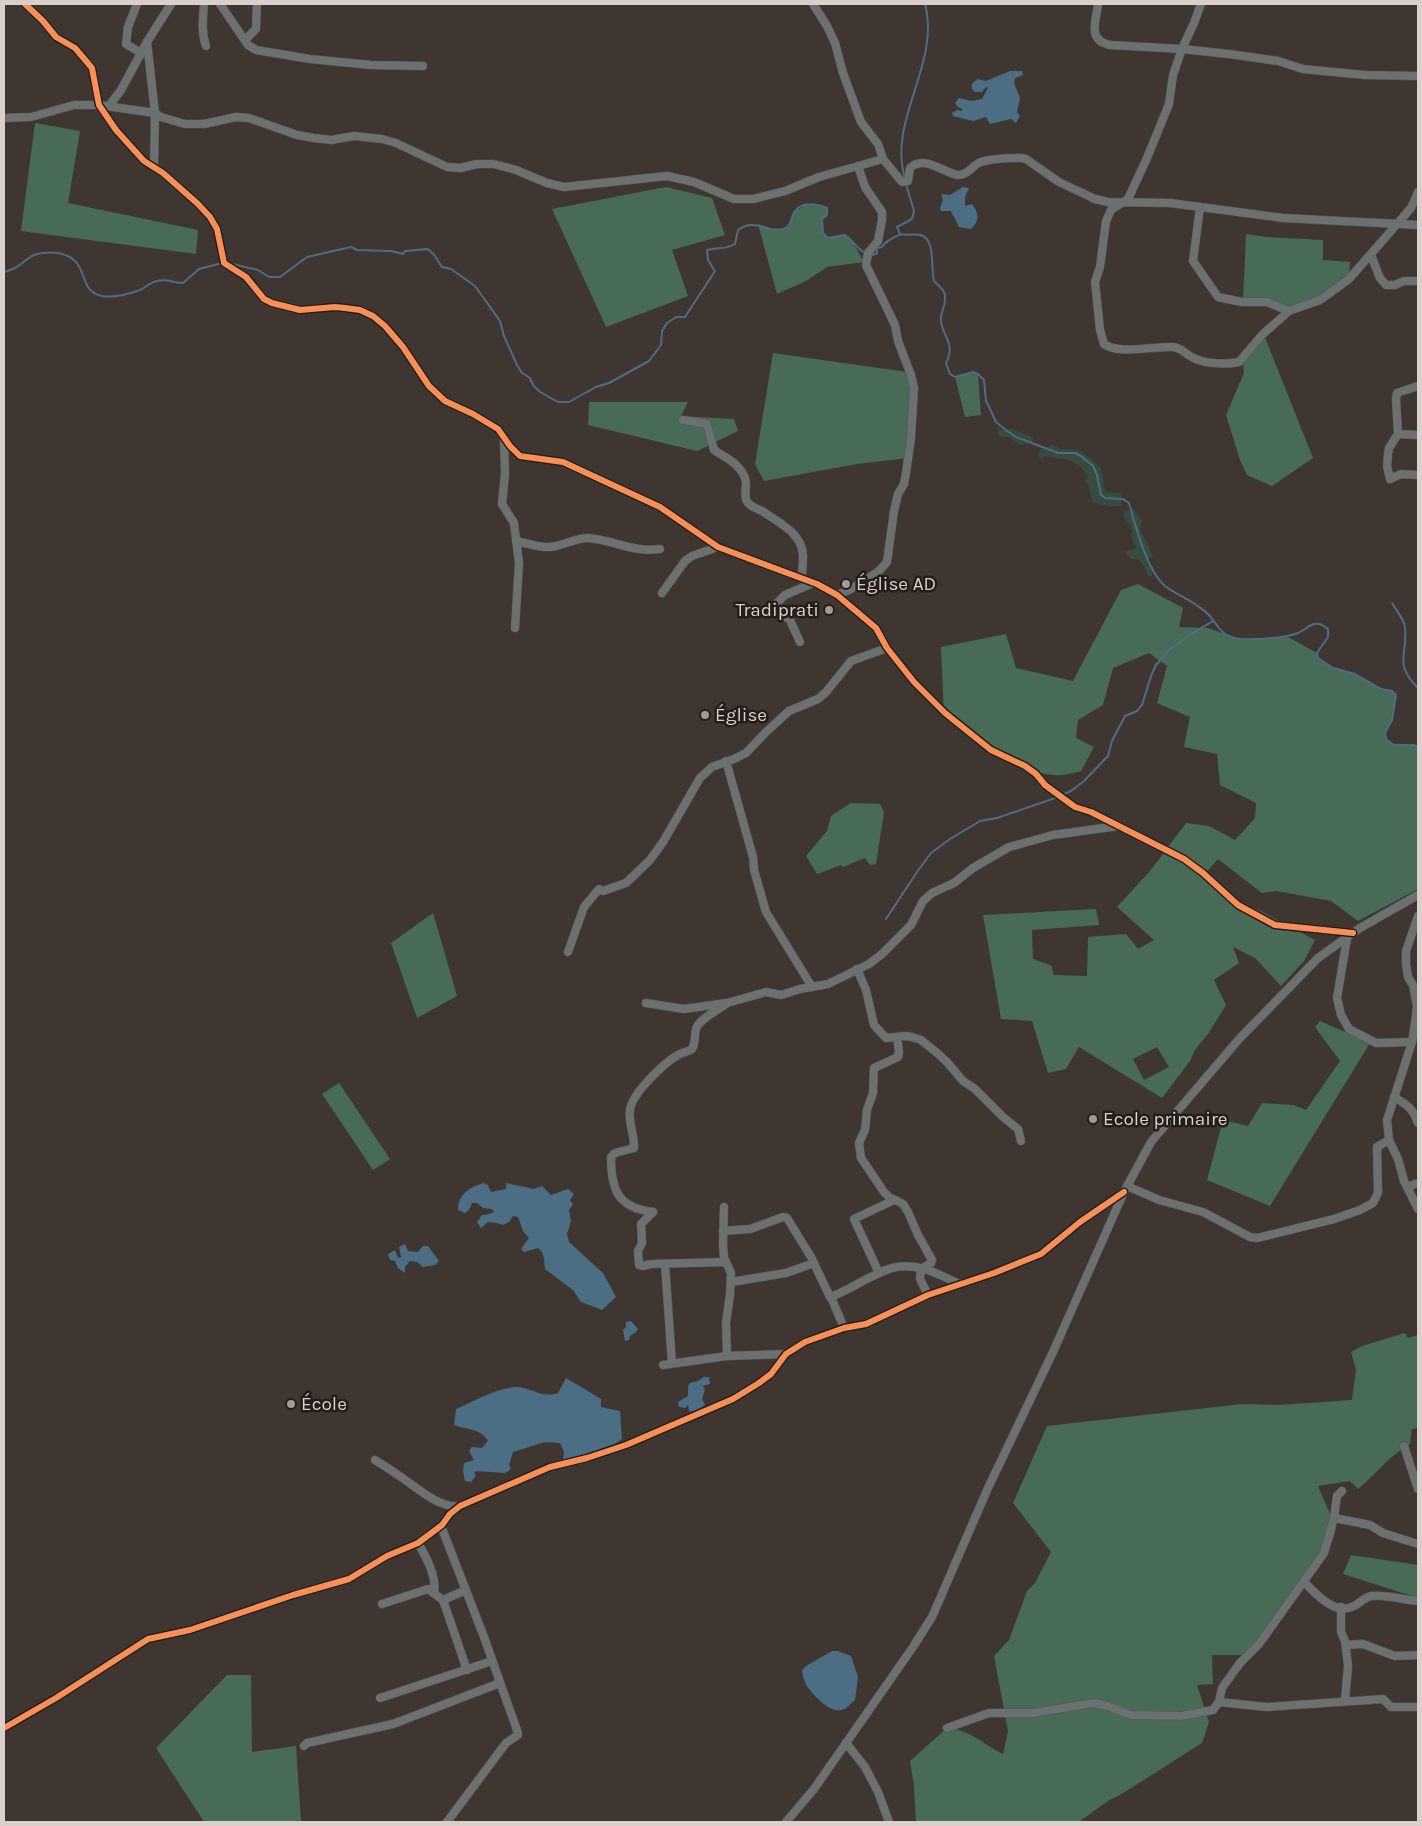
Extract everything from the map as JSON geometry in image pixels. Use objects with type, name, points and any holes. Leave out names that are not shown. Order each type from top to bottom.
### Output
[{"type":"street","points":[[25,4],[56,37],[75,48],[92,68],[99,105],[116,130],[144,161],[182,189],[210,217],[217,229],[224,263],[246,277],[264,299],[300,310],[334,307],[360,310],[373,316],[386,326],[403,347],[429,386],[445,401],[473,414],[498,430],[520,456],[563,462],[660,507],[718,547],[813,582],[837,595],[876,628],[887,648],[914,682],[945,713],[991,750],[1036,774],[1045,785],[1075,807],[1091,812],[1184,858],[1238,905],[1275,925],[1350,936]]},
{"type":"street","points":[[137,4],[128,28],[126,44],[141,53]]},
{"type":"street","points":[[108,106],[121,90],[147,42],[171,4]]},
{"type":"street","points":[[204,4],[202,21],[206,46]]},
{"type":"street","points":[[220,4],[245,40],[256,50],[310,59],[371,65],[423,66]]},
{"type":"street","points":[[245,40],[256,29],[257,4]]},
{"type":"street","points":[[813,4],[835,43],[843,73],[861,122],[878,144],[883,159],[902,182],[906,183],[908,181],[910,168],[918,164],[930,164],[960,175],[965,174],[982,161],[1020,158],[1059,182],[1095,199],[1122,204],[1170,203],[1283,218],[1418,225]]},
{"type":"street","points":[[1098,4],[1094,33],[1096,39],[1101,43],[1182,49],[1278,61],[1302,69],[1418,76]]},
{"type":"street","points":[[1200,4],[1173,75],[1169,104],[1147,158],[1131,193],[1122,204],[1114,206],[1108,214],[1103,237],[1100,267],[1095,278],[1101,336],[1104,344],[1126,349],[1174,347],[1199,360],[1214,363],[1239,362],[1263,334],[1290,311],[1320,300],[1350,279],[1410,208],[1418,192]]},
{"type":"street","points":[[147,42],[155,113],[154,167]]},
{"type":"street","points":[[4,118],[31,117],[74,105],[99,105],[155,113],[161,117],[185,124],[204,124],[236,117],[249,118],[278,129],[314,138],[331,140],[354,136],[382,139],[396,143],[447,167],[460,168],[477,164],[494,164],[516,170],[547,183],[564,187],[667,176],[694,182],[734,199],[754,199],[785,191],[819,177],[883,159]]},
{"type":"street","points":[[837,595],[851,589],[878,571],[887,562],[894,511],[906,473],[911,438],[914,388],[895,325],[866,265],[868,253],[878,241],[882,212],[866,187],[858,166]]},
{"type":"street","points":[[1200,207],[1193,261],[1215,294],[1222,299],[1242,302],[1267,302],[1290,311]]},
{"type":"street","points":[[1370,255],[1380,278],[1386,286],[1404,281],[1418,281]]},
{"type":"street","points":[[1418,386],[1397,393],[1398,434],[1390,448],[1387,466],[1390,479],[1400,474],[1418,475]]},
{"type":"street","points":[[683,420],[706,424],[714,450],[737,465],[744,475],[746,479],[746,501],[786,527],[799,539],[803,553],[802,578]]},
{"type":"street","points":[[1398,434],[1418,435]]},
{"type":"street","points":[[504,437],[505,474],[502,504],[514,523],[518,563],[515,628]]},
{"type":"street","points":[[516,541],[551,547],[584,538],[604,540],[635,550],[648,551],[660,549]]},
{"type":"street","points":[[662,593],[685,561],[692,556],[718,547]]},
{"type":"street","points":[[800,642],[790,620],[772,608],[785,595],[813,582]]},
{"type":"street","points":[[568,952],[584,907],[599,889],[603,891],[626,882],[642,869],[664,842],[700,778],[712,767],[746,753],[789,711],[818,699],[851,661],[887,648]]},
{"type":"street","points":[[726,761],[753,857],[754,870],[766,912],[812,987]]},
{"type":"street","points":[[646,1003],[684,1008],[727,1003],[766,992],[781,994],[828,984],[882,954],[911,925],[923,901],[932,893],[954,883],[973,868],[1009,847],[1053,835],[1118,826]]},
{"type":"street","points":[[786,1822],[814,1790],[914,1647],[932,1617],[992,1479],[1053,1352],[1125,1189],[1151,1142],[1240,1038],[1318,958],[1350,936],[1418,895]]},
{"type":"street","points":[[1418,916],[1406,951],[1407,971],[1413,985],[1417,1006],[1412,1042],[1387,1120],[1389,1140],[1393,1146],[1407,1187],[1418,1209]]},
{"type":"street","points":[[1350,936],[1337,998],[1341,1015],[1349,1030],[1376,1043],[1412,1042]]},
{"type":"street","points":[[857,969],[866,990],[874,1025],[886,1038],[904,1036],[921,1040],[948,1062],[963,1081],[975,1089],[1018,1129],[1020,1141]]},
{"type":"street","points":[[726,1262],[639,1265],[638,1251],[642,1243],[642,1224],[653,1212],[630,1207],[614,1189],[611,1157],[615,1153],[634,1148],[630,1107],[639,1093],[669,1061],[692,1049],[696,1027],[702,1020],[714,1014],[727,1003]]},
{"type":"street","points":[[897,1037],[898,1057],[874,1068],[873,1093],[867,1110],[865,1130],[858,1147],[871,1174],[884,1192],[903,1204],[908,1212],[932,1260],[931,1263],[921,1269]]},
{"type":"street","points":[[1394,1097],[1409,1106],[1415,1113],[1418,1123]]},
{"type":"street","points":[[1125,1189],[1203,1212],[1250,1237],[1257,1238],[1334,1219],[1360,1210],[1373,1203],[1378,1193],[1377,1147],[1389,1140]]},
{"type":"street","points":[[1407,1187],[1418,1182]]},
{"type":"street","points":[[4,1728],[56,1698],[148,1639],[190,1630],[293,1595],[349,1579],[387,1556],[418,1543],[441,1526],[450,1514],[460,1506],[550,1467],[587,1458],[626,1445],[733,1399],[771,1374],[786,1354],[805,1342],[844,1328],[877,1320],[928,1295],[1002,1270],[1041,1254],[1125,1189]]},
{"type":"street","points":[[880,1273],[854,1219],[894,1200]]},
{"type":"street","points":[[724,1207],[723,1246],[726,1262],[731,1270],[726,1322],[727,1356]]},
{"type":"street","points":[[723,1231],[750,1229],[783,1217],[787,1218],[814,1263],[844,1328]]},
{"type":"street","points":[[731,1282],[786,1273],[814,1263]]},
{"type":"street","points":[[665,1264],[668,1364],[727,1356],[786,1354]]},
{"type":"street","points":[[831,1297],[880,1273],[899,1266],[921,1269],[942,1275],[959,1284]]},
{"type":"street","points":[[921,1269],[920,1279],[928,1295]]},
{"type":"street","points":[[1404,1446],[1418,1489]]},
{"type":"street","points":[[375,1460],[423,1494],[448,1504],[460,1506]]},
{"type":"street","points":[[947,1728],[989,1713],[1033,1713],[1094,1703],[1108,1706],[1131,1716],[1181,1716],[1213,1710],[1219,1702],[1222,1688],[1240,1663],[1259,1644],[1324,1553],[1334,1518],[1337,1496],[1342,1491]]},
{"type":"street","points":[[1334,1518],[1370,1525],[1383,1533],[1418,1544]]},
{"type":"street","points":[[441,1526],[518,1735],[506,1744],[446,1822]]},
{"type":"street","points":[[418,1543],[426,1556],[435,1585],[434,1593]]},
{"type":"street","points":[[1304,1582],[1319,1597],[1331,1605],[1341,1607],[1353,1607],[1369,1596],[1418,1601]]},
{"type":"street","points":[[382,1604],[428,1589],[434,1593],[443,1600],[467,1670]]},
{"type":"street","points":[[443,1600],[466,1590]]},
{"type":"street","points":[[1341,1607],[1341,1632],[1346,1645],[1348,1666],[1345,1701]]},
{"type":"street","points":[[1346,1645],[1363,1644],[1395,1656],[1418,1655]]},
{"type":"street","points":[[380,1698],[492,1661]]},
{"type":"street","points":[[304,1746],[315,1741],[394,1724],[500,1683]]},
{"type":"street","points":[[1219,1702],[1268,1707],[1383,1699],[1391,1707],[1418,1707]]},
{"type":"street","points":[[846,1744],[864,1767],[878,1792],[889,1822]]},
{"type":"green space","points":[[35,123],[80,131],[68,203],[198,230],[196,254],[21,231]]},
{"type":"green space","points":[[666,187],[712,198],[725,235],[672,250],[688,296],[606,327],[552,209]]},
{"type":"green space","points":[[808,204],[827,208],[827,215],[822,219],[823,233],[828,238],[845,235],[851,239],[864,262],[827,267],[806,281],[777,294],[758,224],[773,229],[783,229],[789,225],[795,211]]},
{"type":"green space","points":[[1246,234],[1323,240],[1323,260],[1350,262],[1349,279],[1321,299],[1293,310],[1243,301]]},
{"type":"green space","points":[[1264,335],[1313,458],[1272,486],[1247,475],[1240,460],[1226,415],[1244,373],[1243,361]]},
{"type":"green space","points":[[773,353],[907,372],[912,382],[907,458],[857,464],[764,481],[755,464]]},
{"type":"green space","points":[[973,372],[978,374],[981,415],[965,417],[955,377]]},
{"type":"green space","points":[[589,402],[688,402],[681,416],[734,419],[738,431],[697,451],[588,425]]},
{"type":"green space","points":[[1010,428],[1033,437],[1032,443],[1020,445],[1008,437],[998,434],[998,429],[1007,431]]},
{"type":"green space","points":[[1052,445],[1061,449],[1078,450],[1089,457],[1101,468],[1105,492],[1121,493],[1122,506],[1094,503],[1085,481],[1088,476],[1074,462],[1044,456],[1042,459],[1038,456],[1040,450]]},
{"type":"green space","points":[[1134,509],[1142,520],[1140,530],[1153,557],[1148,559],[1153,570],[1152,576],[1148,576],[1140,560],[1131,559],[1125,552],[1136,548],[1132,539],[1131,524],[1126,522],[1123,513]]},
{"type":"green space","points":[[1138,584],[1183,608],[1179,627],[1207,628],[1241,639],[1288,637],[1317,653],[1318,658],[1333,668],[1355,674],[1381,689],[1392,691],[1396,695],[1392,720],[1385,732],[1386,739],[1394,745],[1414,745],[1418,747],[1418,889],[1358,921],[1331,901],[1277,891],[1262,893],[1218,859],[1203,876],[1240,904],[1259,910],[1315,940],[1304,961],[1281,986],[1255,958],[1233,947],[1239,963],[1214,980],[1226,1005],[1208,1034],[1195,1050],[1190,1061],[1162,1098],[1079,1047],[1066,1069],[1048,1073],[1032,1021],[1001,1019],[983,915],[1096,909],[1099,925],[1032,930],[1033,959],[1052,966],[1053,975],[1087,976],[1088,937],[1126,934],[1138,949],[1154,940],[1117,907],[1150,871],[1186,823],[1209,826],[1235,840],[1255,818],[1256,803],[1220,785],[1217,754],[1184,747],[1190,717],[1157,703],[1167,666],[1149,653],[1113,668],[1103,705],[1078,720],[1076,738],[1094,747],[1081,771],[1057,775],[1023,768],[981,745],[944,716],[941,647],[1006,634],[1016,668],[1073,681],[1121,590]],"holes":[[[1157,1047],[1169,1067],[1144,1080],[1133,1059]]]},
{"type":"green space","points":[[851,803],[880,804],[884,812],[876,864],[870,865],[865,858],[843,867],[841,865],[817,874],[806,856],[827,831],[831,816]]},
{"type":"green space","points":[[433,913],[457,996],[417,1018],[391,943]]},
{"type":"green space","points":[[1320,1021],[1370,1043],[1270,1206],[1207,1180],[1223,1120],[1248,1126],[1262,1103],[1293,1105],[1306,1110],[1340,1061],[1315,1027]]},
{"type":"green space","points":[[339,1083],[390,1159],[373,1170],[322,1094]]},
{"type":"green space","points":[[1405,1333],[1408,1338],[1418,1335],[1418,1428],[1412,1429],[1410,1444],[1390,1459],[1358,1489],[1350,1481],[1318,1486],[1336,1528],[1326,1555],[1249,1655],[1212,1655],[1213,1684],[1197,1685],[1209,1722],[1202,1743],[1108,1801],[1079,1822],[916,1822],[914,1786],[910,1761],[947,1728],[969,1734],[1003,1754],[1008,1731],[994,1656],[1009,1640],[1027,1591],[1035,1583],[1051,1552],[1013,1503],[1047,1426],[1242,1404],[1280,1405],[1352,1400],[1356,1370],[1351,1352],[1362,1346]]},
{"type":"green space","points":[[1351,1555],[1418,1565],[1418,1598],[1343,1574]]},
{"type":"green space","points":[[227,1675],[251,1675],[252,1752],[296,1746],[301,1822],[204,1822],[156,1748]]},
{"type":"water","points":[[1010,71],[1022,71],[1023,75],[1015,78],[1014,83],[1020,98],[1017,112],[1020,116],[1016,123],[1011,119],[990,124],[986,117],[973,121],[953,116],[952,113],[957,110],[962,111],[955,103],[959,98],[972,101],[982,99],[988,88],[986,87],[982,92],[975,92],[972,89],[972,84],[977,79],[986,81]]},
{"type":"water","points":[[963,187],[969,188],[965,197],[965,206],[972,204],[978,217],[971,229],[959,227],[951,211],[941,211],[940,208],[943,200],[941,194],[950,195]]},
{"type":"water","points":[[484,1183],[488,1185],[491,1192],[506,1189],[506,1183],[534,1189],[542,1186],[551,1195],[568,1189],[574,1194],[570,1200],[573,1204],[569,1210],[571,1221],[567,1234],[569,1242],[603,1273],[616,1297],[602,1310],[581,1302],[573,1290],[545,1269],[543,1255],[538,1248],[524,1252],[521,1249],[529,1238],[523,1231],[518,1217],[513,1216],[509,1222],[503,1225],[488,1222],[481,1228],[477,1222],[482,1215],[494,1212],[492,1209],[483,1208],[477,1203],[472,1203],[469,1210],[465,1213],[458,1210],[463,1195]]},
{"type":"water","points":[[405,1244],[408,1251],[418,1252],[423,1246],[428,1246],[439,1261],[435,1265],[423,1267],[417,1262],[410,1261],[405,1267],[405,1273],[398,1268],[395,1261],[390,1260],[388,1254],[395,1250],[398,1258],[401,1257],[399,1247]]},
{"type":"water","points":[[631,1321],[638,1329],[630,1336],[629,1340],[625,1341],[623,1330],[626,1327],[626,1322]]},
{"type":"water","points":[[704,1377],[709,1377],[710,1384],[703,1386],[705,1390],[702,1399],[705,1405],[692,1413],[689,1411],[688,1405],[685,1408],[679,1407],[678,1402],[688,1396],[690,1383]]},
{"type":"water","points":[[566,1378],[601,1399],[601,1407],[620,1411],[622,1439],[601,1450],[563,1460],[564,1452],[560,1443],[545,1442],[513,1452],[509,1465],[511,1469],[505,1473],[476,1471],[474,1473],[476,1476],[471,1482],[465,1481],[464,1463],[474,1460],[469,1451],[472,1447],[482,1448],[488,1441],[477,1432],[454,1425],[456,1409],[485,1395],[508,1388],[516,1387],[547,1395],[558,1393]]},
{"type":"water","points":[[832,1651],[838,1651],[851,1656],[858,1677],[855,1700],[842,1710],[832,1709],[817,1698],[806,1684],[802,1671],[806,1666]]},
{"type":"waterway","points":[[905,179],[901,157],[903,135],[926,48],[928,26],[925,4]]},
{"type":"waterway","points":[[906,184],[914,211],[912,219],[897,227],[900,234],[923,236],[929,244],[934,281],[945,295],[941,321],[950,350],[946,363],[950,374],[955,377],[973,372],[978,374],[984,380],[986,401],[996,422],[1016,437],[1058,453],[1075,453],[1093,466],[1101,495],[1105,498],[1123,499],[1129,503],[1142,547],[1159,579],[1170,590],[1204,610],[1225,634],[1241,639],[1262,639],[1293,635],[1314,624],[1320,624],[1328,629],[1328,637],[1317,653],[1318,658],[1333,668],[1355,674],[1381,689],[1392,691],[1396,695],[1392,720],[1385,733],[1386,739],[1394,745],[1414,745],[1418,747]]},
{"type":"waterway","points":[[232,264],[258,270],[269,277],[280,277],[307,257],[351,247],[357,250],[391,251],[403,254],[405,251],[428,249],[442,267],[451,269],[475,286],[500,321],[504,336],[517,365],[522,373],[530,378],[533,385],[540,392],[558,402],[569,402],[649,361],[661,345],[662,331],[667,323],[676,317],[685,317],[715,271],[708,260],[707,250],[735,244],[738,230],[744,226],[755,225],[777,230],[783,229],[788,226],[793,213],[798,208],[811,204],[819,205],[827,208],[827,215],[822,219],[823,233],[828,238],[845,235],[865,253]]},
{"type":"waterway","points":[[871,254],[877,253],[877,248],[882,247],[887,241],[901,234]]},
{"type":"waterway","points":[[4,272],[15,268],[34,255],[44,253],[66,255],[79,266],[87,286],[95,294],[111,296],[140,290],[153,282],[161,280],[183,283],[199,269],[222,263]]},
{"type":"waterway","points":[[1392,603],[1402,618],[1405,627],[1403,659],[1406,672],[1418,688]]},
{"type":"waterway","points":[[1062,795],[1084,781],[1108,756],[1112,741],[1125,716],[1137,711],[1142,705],[1156,665],[1169,650],[1213,621]]},
{"type":"waterway","points":[[886,919],[931,853],[950,839],[980,821],[997,818],[1058,797]]},
{"type":"cycle path","points":[[25,4],[56,37],[75,48],[92,68],[99,105],[116,130],[144,161],[163,173],[210,217],[217,229],[224,263],[246,277],[264,299],[300,310],[335,307],[360,310],[373,316],[385,326],[403,347],[429,386],[445,401],[473,414],[498,429],[520,456],[563,462],[660,507],[718,547],[817,584],[837,595],[876,628],[887,648],[914,682],[945,713],[991,750],[1025,766],[1036,774],[1045,785],[1075,807],[1091,812],[1184,859],[1203,873],[1238,905],[1275,925],[1353,933]]},
{"type":"cycle path","points":[[4,1728],[56,1698],[148,1639],[190,1630],[293,1595],[349,1579],[387,1556],[418,1543],[442,1525],[450,1514],[460,1506],[550,1467],[587,1458],[626,1445],[733,1399],[771,1374],[786,1354],[805,1342],[844,1328],[866,1324],[928,1295],[994,1273],[1041,1254],[1080,1222],[1124,1192]]},
{"type":"place","name":"Église AD","points":[[846,584]]},
{"type":"place","name":"Tradiprati","points":[[829,610]]},
{"type":"place","name":"Église","points":[[705,715]]},
{"type":"place","name":"Ecole primaire","points":[[1093,1119]]},
{"type":"place","name":"École","points":[[291,1404]]}]
